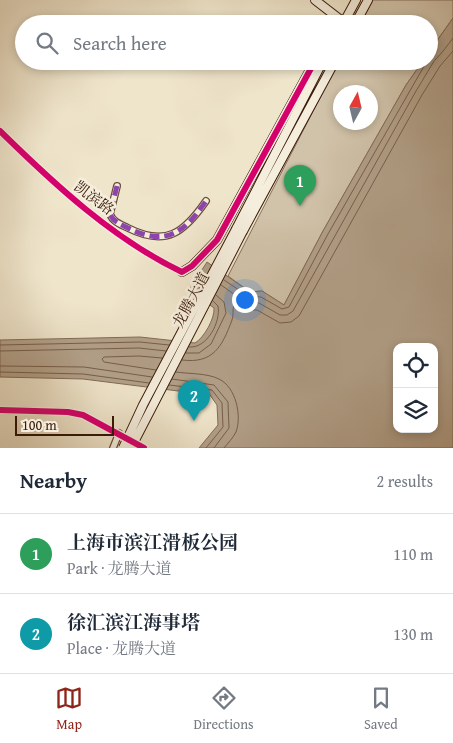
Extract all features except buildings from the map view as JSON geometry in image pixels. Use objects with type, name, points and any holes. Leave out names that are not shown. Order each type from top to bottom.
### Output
[{"type":"main road","points":[[315,0],[334,15]]},
{"type":"main road","points":[[348,15],[356,0]]},
{"type":"main road","points":[[360,15],[368,0]]},
{"type":"main road","points":[[182,272],[192,266],[217,240],[309,70]]},
{"type":"main road","name":"龙腾大道","points":[[131,448],[149,408],[290,134],[319,70]]},
{"type":"main road","name":"龙腾大道","points":[[123,448],[143,405],[290,134],[329,70]]},
{"type":"street","name":"凯滨路","points":[[0,131],[75,201],[124,237],[182,272]]},
{"type":"street","points":[[117,186],[110,214],[112,218],[132,230],[148,235],[161,237],[178,232],[191,223],[206,201]]},
{"type":"street","points":[[0,410],[76,413],[89,417],[144,448]]},
{"type":"street","points":[[113,448],[119,433]]},
{"type":"shaded area","points":[[373,0],[453,0],[453,18],[438,39],[438,15],[365,15]]},
{"type":"shaded area","points":[[334,70],[417,70],[406,85],[323,231],[284,305],[262,291],[250,292],[228,276]]},
{"type":"water","points":[[453,18],[453,448],[199,448],[218,425],[217,405],[210,395],[83,379],[0,377],[0,340],[140,337],[195,343],[205,332],[214,312],[214,308],[189,290],[207,262],[250,292],[262,291],[284,305],[323,231],[406,85],[417,70],[438,70],[438,39]]},
{"type":"marked path","points":[[117,186],[110,214],[111,217],[141,234],[153,236],[173,234],[182,229],[206,201]]},
{"type":"cycle path","points":[[0,131],[63,190],[108,227],[132,244],[182,272],[192,266],[217,240],[310,70]]},
{"type":"cycle path","points":[[0,410],[68,412],[83,415],[144,448]]},
{"type":"place","name":"上海市滨江滑板公园","points":[[300,206]]},
{"type":"place","name":"徐汇滨江海事塔","points":[[194,421]]}]
